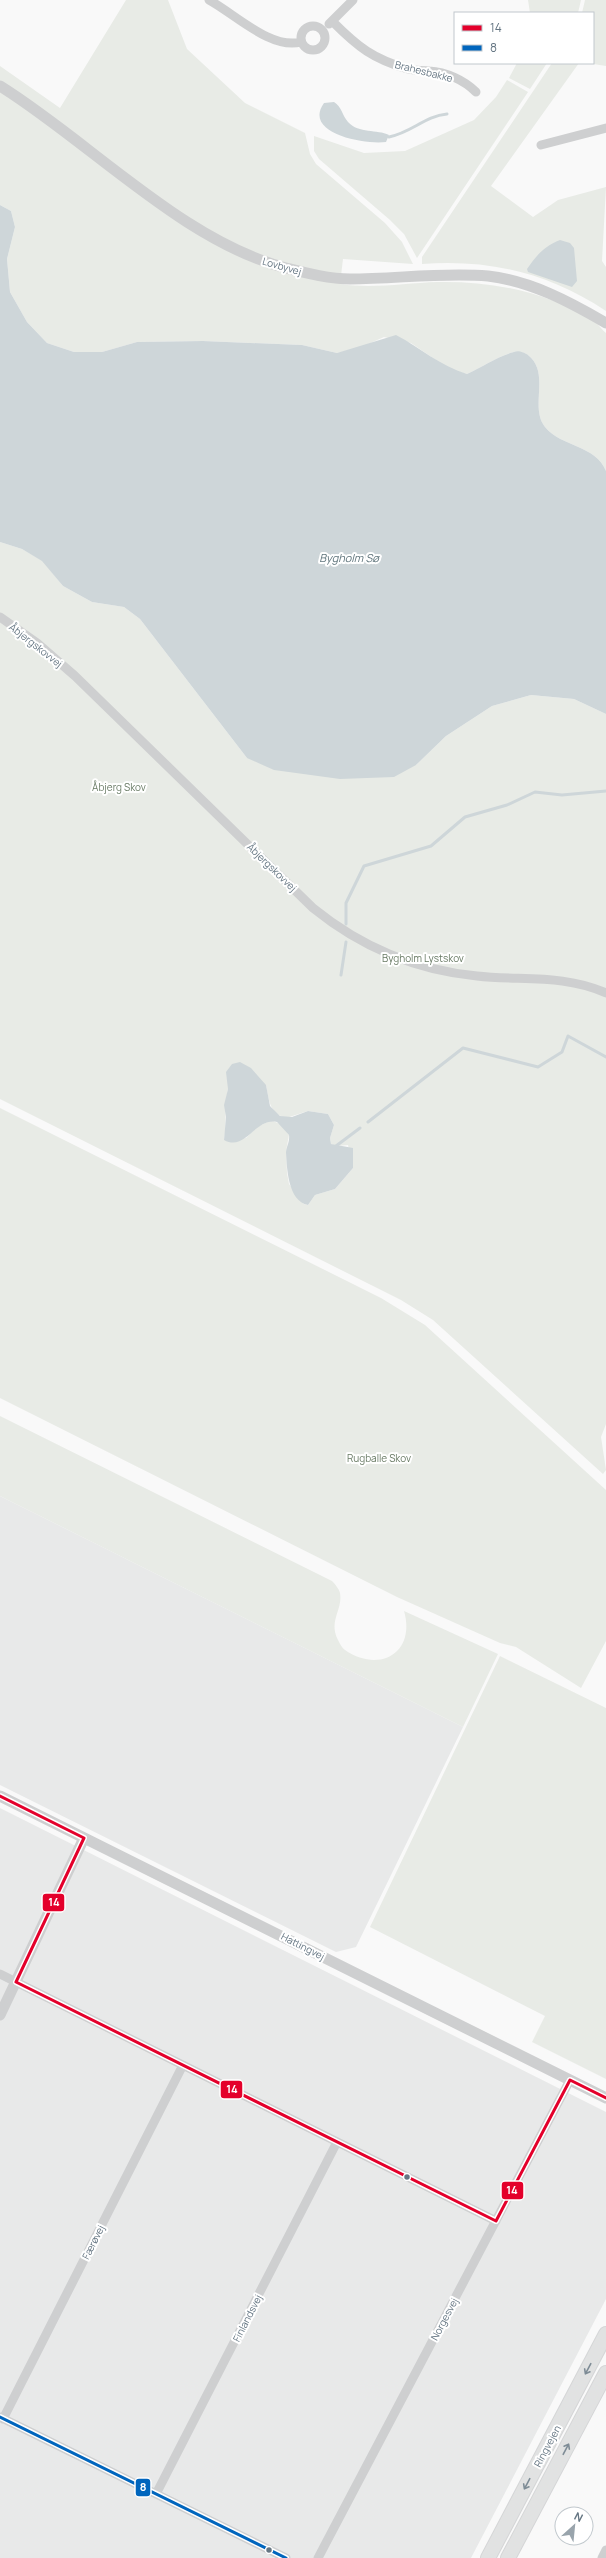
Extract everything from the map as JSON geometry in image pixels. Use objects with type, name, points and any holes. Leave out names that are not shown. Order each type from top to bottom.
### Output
[{"type":"main road","name":"Ringvejen","points":[[488,2558],[606,2334]]},
{"type":"main road","name":"Ringvejen","points":[[508,2558],[606,2373]]},
{"type":"street","points":[[209,0],[278,42],[292,44],[301,42]]},
{"type":"street","points":[[321,29],[333,22],[353,0]]},
{"type":"street","name":"Brahesbakke","points":[[333,22],[358,48],[369,54],[408,69],[430,71],[452,77],[466,84],[476,92]]},
{"type":"street","points":[[313,25],[321,29],[325,37],[318,49],[310,50],[301,42],[304,29],[313,25]]},
{"type":"street","name":"Lovbyvej","points":[[0,86],[167,207],[211,236],[254,258],[286,268],[348,279],[425,275],[490,277],[520,283],[559,298],[606,323]]},
{"type":"street","points":[[541,145],[606,128]]},
{"type":"street","name":"Åbjergskovvej","points":[[0,618],[37,643],[75,676],[313,908],[340,930],[369,947],[406,961],[449,972],[477,976],[558,979],[606,993]]},
{"type":"street","name":"Hattingvej","points":[[0,1796],[606,2098]]},
{"type":"street","points":[[0,2015],[84,1838]]},
{"type":"street","points":[[0,1974],[496,2221]]},
{"type":"street","name":"Færøvej","points":[[1,2418],[183,2065]]},
{"type":"street","name":"Norgesvej","points":[[318,2558],[570,2080]]},
{"type":"street","name":"Finlandsvej","points":[[156,2494],[337,2142]]},
{"type":"street","points":[[1,2418],[286,2558]]},
{"type":"street","points":[[602,2558],[606,2550]]},
{"type":"shaded area","points":[[0,1496],[463,1727],[356,1947],[336,1952],[0,1785]]},
{"type":"shaded area","points":[[0,1808],[606,2112],[606,2299],[471,2558],[0,2558]]},
{"type":"green space","points":[[126,0],[168,0],[187,49],[245,103],[305,133],[310,154],[316,164],[385,223],[402,242],[413,264],[343,259],[340,284],[377,286],[458,282],[500,286],[520,290],[559,303],[595,322],[606,333],[606,471],[601,462],[594,456],[587,451],[560,439],[545,427],[539,410],[538,371],[535,362],[528,355],[521,352],[514,352],[502,356],[467,374],[449,369],[411,343],[384,337],[357,349],[337,353],[302,345],[203,341],[137,342],[102,352],[74,352],[47,343],[27,322],[10,292],[7,259],[15,227],[11,211],[0,205],[0,66],[60,108]]},
{"type":"green space","points":[[528,0],[581,0],[578,12],[530,12]]},
{"type":"green space","points":[[585,0],[606,0],[606,66],[593,64],[594,12],[582,12]]},
{"type":"green space","points":[[516,64],[546,64],[530,89],[509,78]]},
{"type":"green space","points":[[551,64],[578,64],[491,186],[533,217],[558,200],[606,187],[602,261],[606,267],[606,311],[562,287],[518,271],[471,264],[422,264],[422,257]]},
{"type":"green space","points":[[507,80],[528,92],[417,258],[404,234],[390,220],[319,159],[314,151],[314,136],[364,153],[405,151],[474,120],[496,97]]},
{"type":"green space","name":"Bygholm Lystskov","points":[[0,542],[22,549],[43,561],[63,586],[92,602],[124,607],[140,619],[247,758],[416,765],[446,736],[492,706],[531,695],[574,699],[606,714],[606,1424],[601,1437],[606,1470],[603,1474],[433,1320],[401,1300],[0,1099]],"holes":[[[266,1085],[269,1101],[273,1109],[280,1116],[286,1118],[308,1111],[328,1114],[334,1125],[330,1138],[331,1144],[336,1146],[348,1145],[353,1168],[335,1189],[315,1195],[308,1205],[304,1204],[289,1184],[286,1151],[289,1135],[282,1125],[271,1120],[257,1127],[246,1138],[224,1140],[228,1089]]]},
{"type":"green space","name":"Rugballe Skov","points":[[0,1108],[381,1298],[425,1325],[606,1490],[606,1641],[581,1688],[516,1647],[500,1643],[397,1597],[0,1398]]},
{"type":"green space","points":[[0,1416],[332,1581],[340,1593],[340,1605],[335,1621],[335,1633],[343,1648],[358,1657],[371,1660],[382,1659],[392,1655],[400,1648],[405,1638],[406,1625],[404,1611],[498,1654],[463,1727],[0,1496]]},
{"type":"green space","points":[[500,1656],[606,1708],[606,2079],[532,2042],[545,2016],[370,1927]]},
{"type":"water","points":[[334,102],[339,106],[344,117],[352,126],[363,130],[389,135],[386,142],[365,142],[339,135],[329,130],[322,123],[320,114],[324,103]]},
{"type":"water","name":"Bygholm Sø","points":[[0,205],[11,211],[15,227],[7,259],[10,292],[27,322],[47,343],[74,352],[102,352],[137,342],[203,341],[302,345],[337,353],[396,335],[439,362],[467,374],[496,359],[516,351],[528,355],[535,362],[538,371],[539,410],[545,427],[560,439],[587,451],[594,456],[601,462],[606,471],[606,714],[574,699],[531,695],[492,706],[446,736],[416,765],[394,777],[340,779],[274,770],[247,758],[140,619],[124,607],[92,602],[63,586],[42,561],[22,549],[0,542]]},
{"type":"water","points":[[560,240],[570,243],[574,248],[577,281],[572,287],[528,272],[527,269],[541,252],[549,245]]},
{"type":"water","points":[[240,1062],[251,1068],[266,1085],[270,1106],[280,1116],[292,1117],[308,1111],[328,1114],[334,1125],[330,1138],[331,1144],[353,1148],[353,1168],[335,1189],[315,1195],[308,1205],[301,1202],[296,1197],[290,1184],[287,1167],[286,1153],[289,1135],[277,1122],[263,1124],[238,1142],[224,1140],[226,1117],[224,1105],[228,1089],[226,1072],[232,1064]]},
{"type":"waterway","points":[[389,137],[404,132],[439,115],[447,114]]},
{"type":"waterway","points":[[346,924],[346,903],[364,866],[431,846],[465,817],[507,805],[535,792],[562,795],[606,791]]},
{"type":"waterway","points":[[341,975],[346,942]]},
{"type":"waterway","points":[[368,1122],[463,1048],[538,1067],[562,1052],[568,1036],[606,1057]]},
{"type":"waterway","points":[[336,1146],[360,1128]]},
{"type":"transit line","name":"14","points":[[0,1796],[84,1838],[16,1982],[496,2221],[570,2080],[606,2098]]},
{"type":"transit line","name":"8","points":[[0,2417],[286,2558]]},
{"type":"park label","name":"Åbjerg Skov","points":[[119,787]]}]
